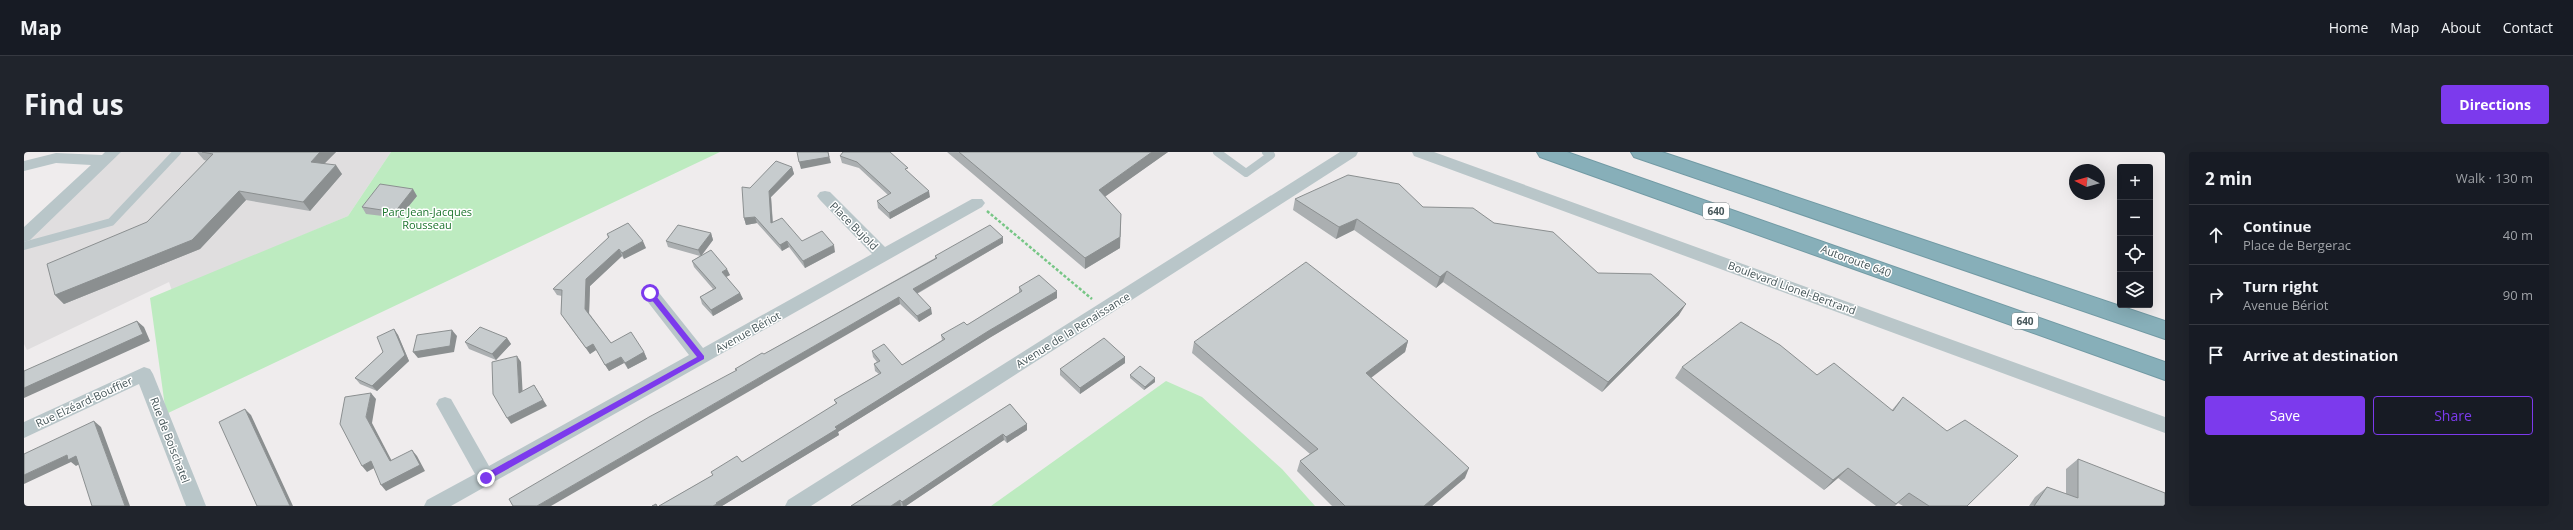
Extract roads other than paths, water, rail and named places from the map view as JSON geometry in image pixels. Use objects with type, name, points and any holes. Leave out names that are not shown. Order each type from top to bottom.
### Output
[{"type":"highway","name":"Autoroute 640","points":[[1547,152],[2165,371]]},
{"type":"highway","points":[[1641,152],[2165,330]]},
{"type":"street","name":"Avenue de la Renaissance","points":[[795,506],[1351,152]]},
{"type":"street","name":"Boulevard Lionel-Bertrand","points":[[1419,152],[2165,425]]},
{"type":"street","points":[[24,166],[56,158],[109,156]]},
{"type":"street","points":[[24,236],[109,156]]},
{"type":"street","name":"Place Bujold","points":[[825,196],[884,256]]},
{"type":"street","name":"Avenue Bériot","points":[[434,506],[702,358],[977,203]]},
{"type":"street","points":[[650,293],[702,358]]},
{"type":"street","name":"Rue Elzéard-Bouffier","points":[[24,430],[144,374]]},
{"type":"street","name":"Rue de Boischatel","points":[[144,374],[196,506]]},
{"type":"street","points":[[445,404],[486,478]]},
{"type":"lane","points":[[24,246],[111,222],[177,152]]},
{"type":"lane","points":[[1217,152],[1246,173],[1271,155],[1266,152]]},
{"type":"park label","name":"Parc Jean-Jacques Rousseau","points":[[427,218]]}]
